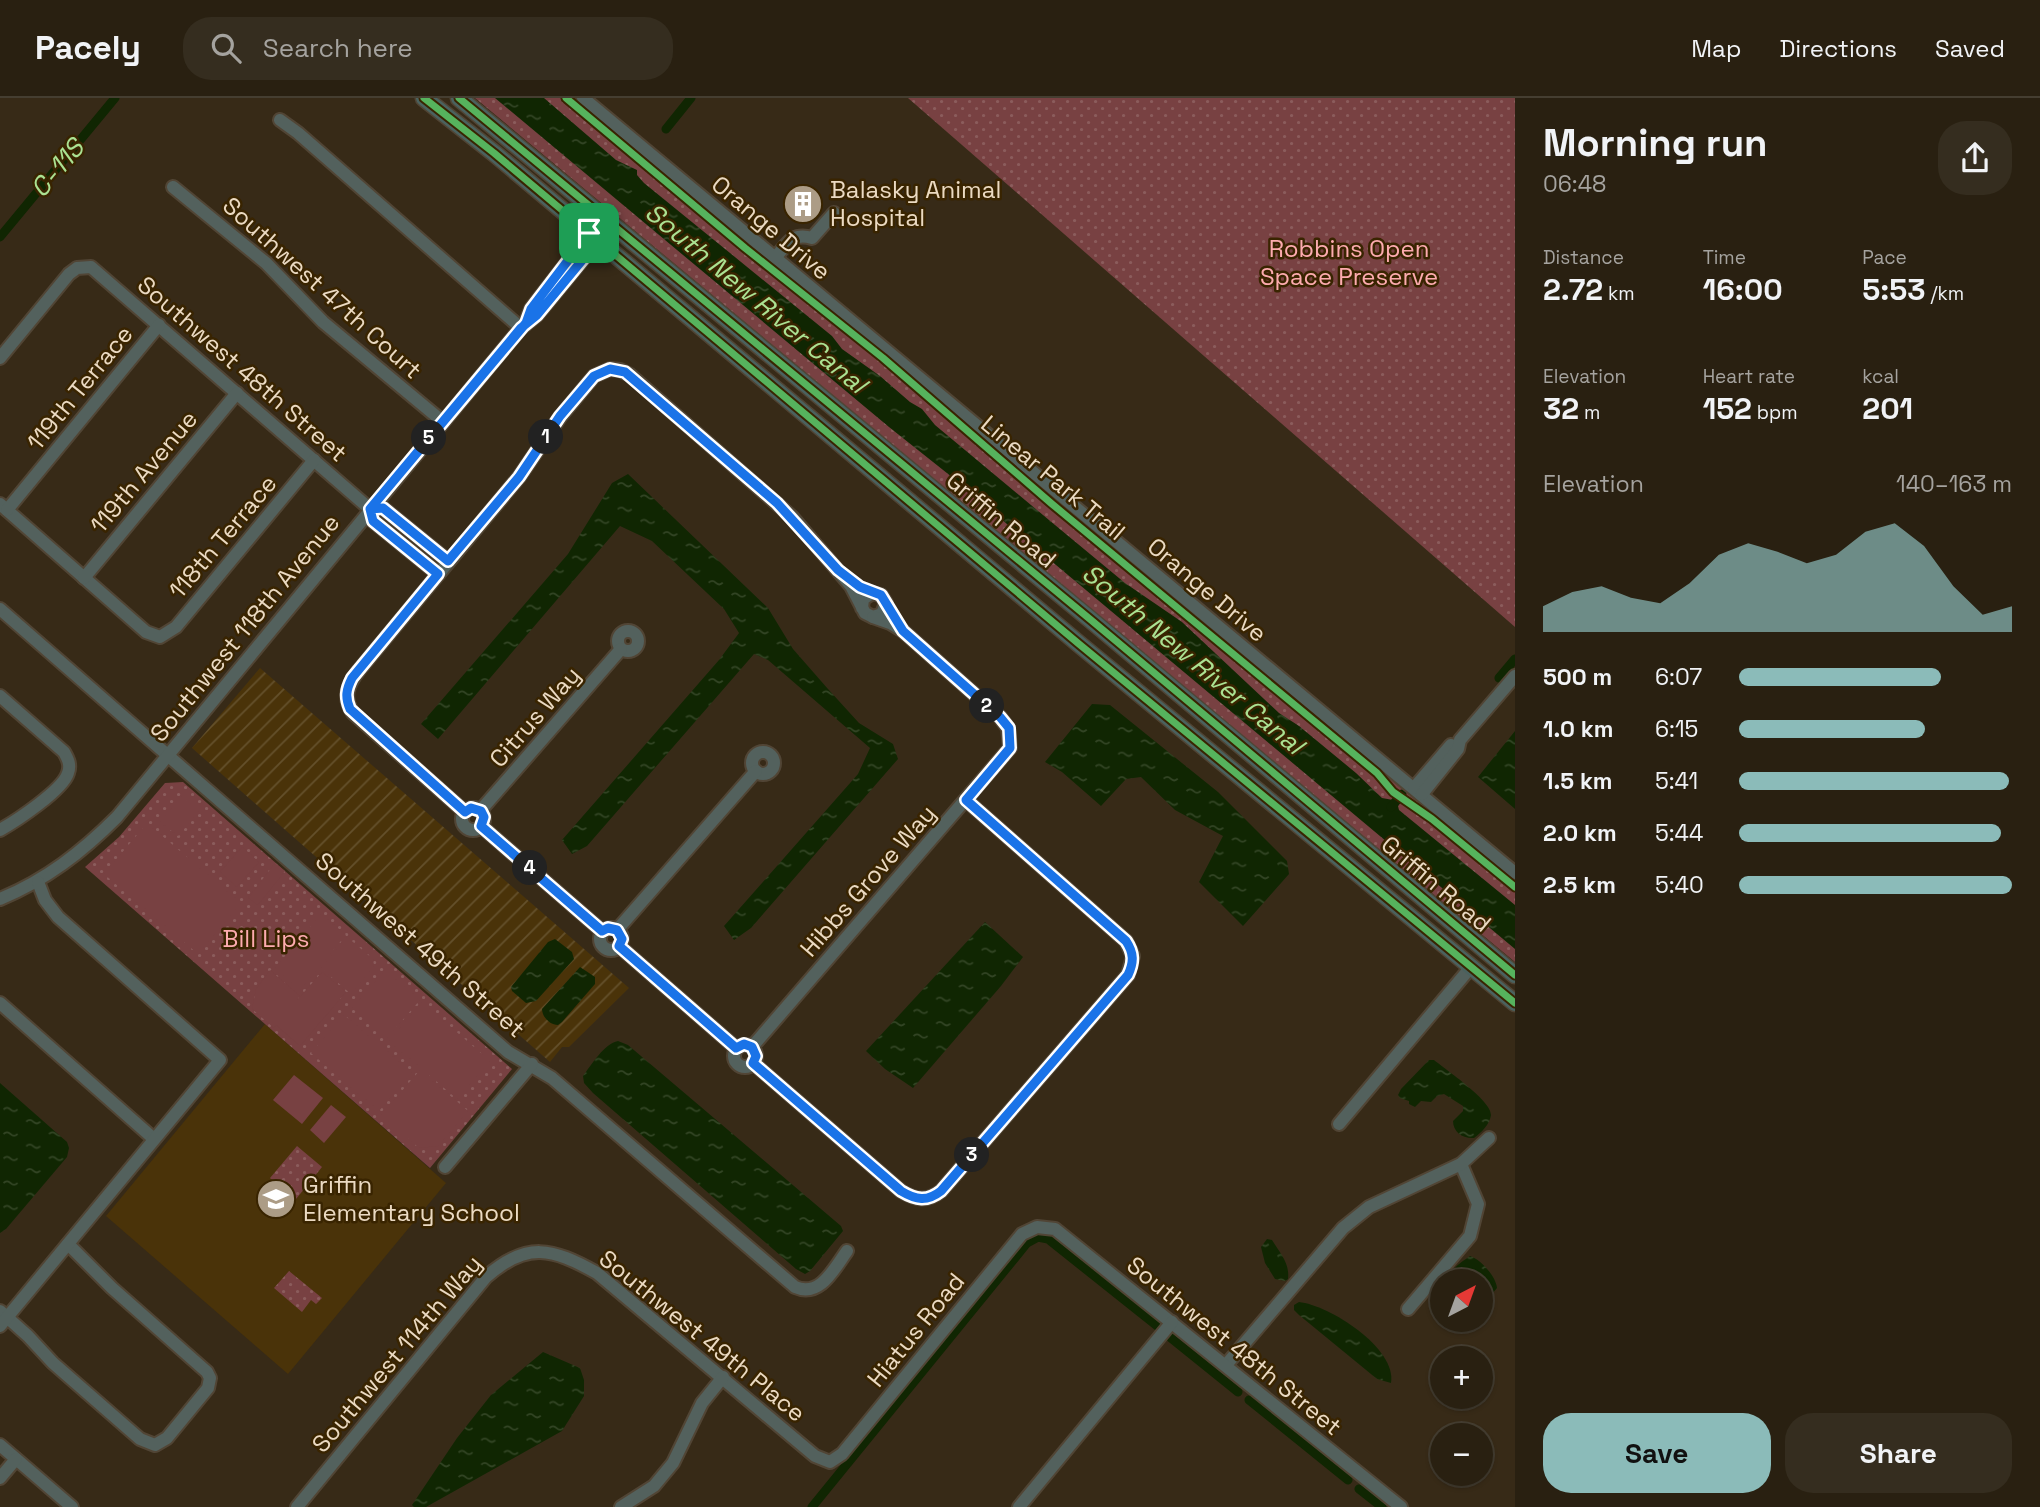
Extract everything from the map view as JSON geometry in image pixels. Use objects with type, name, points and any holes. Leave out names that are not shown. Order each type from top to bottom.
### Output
[{"type":"main road","name":"Griffin Road","points":[[424,98],[494,153],[1090,653],[1515,1003]]},
{"type":"main road","name":"Griffin Road","points":[[459,98],[1515,975]]},
{"type":"main road","points":[[1324,846],[1345,846],[1353,839]]},
{"type":"main road","points":[[1350,867],[1360,860],[1374,857]]},
{"type":"street","name":"Orange Drive","points":[[583,98],[1515,873]]},
{"type":"street","points":[[280,120],[524,326]]},
{"type":"street","name":"Southwest 47th Court","points":[[173,187],[266,263],[323,322],[442,421]]},
{"type":"street","points":[[775,258],[796,237],[802,235],[812,238],[834,213]]},
{"type":"street","name":"Southwest 118th Avenue","points":[[0,899],[38,882],[104,830],[442,421],[524,326],[537,315],[608,220]]},
{"type":"street","name":"Southwest 48th Street","points":[[0,358],[69,274],[83,266],[96,269],[370,509],[373,521],[438,574]]},
{"type":"street","name":"119th Terrace","points":[[4,507],[159,325]]},
{"type":"street","points":[[465,812],[353,713],[346,699],[346,688],[530,463],[568,407],[594,376],[610,369],[630,375],[792,517],[854,590],[865,613],[903,631]]},
{"type":"street","name":"119th Avenue","points":[[84,578],[237,393]]},
{"type":"street","name":"118th Terrace","points":[[84,578],[146,632],[160,637],[176,627],[314,460]]},
{"type":"street","points":[[4,507],[84,578]]},
{"type":"street","name":"Southwest 48th Street","points":[[370,509],[383,508],[448,561]]},
{"type":"street","points":[[838,570],[860,587],[883,597],[892,617],[903,631]]},
{"type":"street","points":[[862,608],[864,597],[875,593]]},
{"type":"street","points":[[873,617],[882,614],[886,603]]},
{"type":"street","name":"Southwest 49th Street","points":[[0,609],[508,1052],[552,1078],[795,1287],[804,1291],[812,1290],[822,1283],[847,1251]]},
{"type":"street","name":"Hibbs Grove Way","points":[[752,1047],[1007,753],[1009,728],[1000,717],[903,631]]},
{"type":"street","name":"Citrus Way","points":[[481,811],[621,649]]},
{"type":"street","points":[[1418,791],[1451,744],[1460,740],[1515,676]]},
{"type":"street","points":[[0,696],[60,748],[69,766],[66,778],[61,784],[38,805],[0,830]]},
{"type":"street","points":[[617,930],[756,771]]},
{"type":"street","points":[[753,1063],[901,1191],[911,1197],[926,1199],[941,1191],[1128,975],[1133,956],[1126,941],[966,800]]},
{"type":"street","points":[[471,808],[481,811],[484,817],[481,826],[474,830],[467,828],[462,819],[465,812],[471,808]]},
{"type":"street","points":[[481,826],[602,931]]},
{"type":"street","points":[[38,882],[45,900],[58,917],[220,1060],[68,1244],[2,1318],[28,1336],[53,1363],[130,1430],[145,1442],[155,1445],[167,1438],[202,1397],[210,1378],[202,1366],[112,1288],[68,1244]]},
{"type":"street","points":[[608,928],[617,930],[622,939],[619,946],[610,950],[603,947],[600,941],[602,931],[608,928]]},
{"type":"street","points":[[619,946],[736,1048]]},
{"type":"street","points":[[1339,1124],[1471,967]]},
{"type":"street","points":[[0,1003],[154,1139]]},
{"type":"street","points":[[744,1044],[752,1047],[756,1056],[753,1063],[746,1067],[736,1063],[733,1056],[736,1048],[744,1044]]},
{"type":"street","points":[[445,1167],[532,1064]]},
{"type":"street","points":[[1226,1365],[1343,1228],[1369,1207],[1461,1164],[1489,1138]]},
{"type":"street","points":[[1408,1310],[1470,1236],[1478,1204],[1461,1164]]},
{"type":"street","name":"Southwest 48th Street","points":[[1037,1227],[1055,1229],[1401,1507]]},
{"type":"street","name":"Hiatus Road","points":[[830,1462],[842,1454],[1022,1234],[1037,1227]]},
{"type":"street","name":"Southwest 49th Place","points":[[544,1251],[572,1259],[597,1273],[815,1456],[830,1462]]},
{"type":"street","name":"Southwest 114th Way","points":[[297,1507],[486,1277],[503,1262],[524,1253],[544,1251]]},
{"type":"street","points":[[1019,1507],[1172,1322]]},
{"type":"street","points":[[621,1507],[654,1486],[673,1463],[702,1403],[723,1377]]},
{"type":"street","points":[[0,1445],[72,1507]]},
{"type":"street","points":[[0,1478],[16,1459]]},
{"type":"shaded area","points":[[260,668],[629,988],[569,1047],[562,1047],[550,1062],[192,748]]},
{"type":"shaded area","name":"Griffin Elementary School","points":[[265,1024],[446,1183],[288,1374],[106,1216]]},
{"type":"green space","points":[[475,98],[577,98],[705,204],[1515,878],[1515,962]]},
{"type":"green space","name":"Robbins Open Space Preserve","points":[[908,98],[1515,98],[1515,627]]},
{"type":"green space","name":"Bill Lips","points":[[183,782],[512,1069],[430,1168],[85,867],[119,837],[165,783]]},
{"type":"green space","points":[[182,796],[199,811],[178,836],[160,822]]},
{"type":"green space","points":[[147,823],[241,903],[198,954],[104,874]]},
{"type":"green space","points":[[242,847],[259,862],[237,887],[220,872]]},
{"type":"green space","points":[[275,863],[285,871],[258,905],[248,898]]},
{"type":"green space","points":[[321,914],[346,935],[300,990],[275,968]]},
{"type":"green space","points":[[347,937],[373,959],[374,966],[351,994],[321,968]]},
{"type":"green space","points":[[270,970],[300,996],[297,1000],[322,972],[346,992],[300,1046],[252,1009],[256,989]]},
{"type":"green space","points":[[383,973],[389,973],[420,1000],[387,1038],[352,1008]]},
{"type":"green space","points":[[422,1002],[490,1061],[457,1099],[389,1041]]},
{"type":"green space","points":[[344,1015],[412,1072],[379,1111],[311,1053]]},
{"type":"green space","points":[[420,1070],[468,1111],[438,1146],[419,1148],[381,1115]]},
{"type":"green space","points":[[294,1075],[323,1098],[302,1124],[273,1100]]},
{"type":"green space","points":[[331,1105],[346,1117],[324,1143],[310,1130]]},
{"type":"green space","points":[[297,1146],[322,1167],[296,1199],[270,1178]]},
{"type":"green space","points":[[289,1271],[322,1298],[316,1304],[311,1300],[302,1312],[274,1288]]},
{"type":"water","name":"South New River Canal","points":[[495,98],[544,98],[616,160],[637,170],[637,175],[644,183],[832,336],[842,349],[922,409],[935,425],[1125,583],[1182,622],[1279,713],[1356,773],[1382,798],[1393,800],[1395,797],[1401,802],[1399,810],[1515,905],[1515,949],[991,513],[972,493],[889,427]]},
{"type":"water","points":[[628,474],[768,608],[793,649],[859,723],[893,744],[898,759],[751,928],[734,940],[724,926],[858,774],[870,748],[768,660],[754,654],[587,846],[572,854],[562,840],[719,660],[739,633],[724,609],[652,541],[620,526],[438,739],[421,724],[568,554],[612,483]]},
{"type":"water","points":[[1092,704],[1110,705],[1218,792],[1287,861],[1289,874],[1243,926],[1199,882],[1223,836],[1175,810],[1141,777],[1126,779],[1101,806],[1062,772],[1045,762]]},
{"type":"water","points":[[1515,731],[1515,809],[1478,777]]},
{"type":"water","points":[[985,922],[1023,957],[913,1088],[885,1069],[866,1051]]},
{"type":"water","points":[[555,939],[572,952],[574,959],[536,1001],[526,1003],[511,987],[548,942]]},
{"type":"water","points":[[580,967],[595,977],[595,984],[562,1022],[558,1025],[552,1024],[545,1018],[542,1009]]},
{"type":"water","points":[[618,1041],[628,1045],[841,1226],[843,1231],[810,1271],[805,1274],[796,1269],[584,1083],[583,1076],[599,1055]]},
{"type":"water","points":[[1429,1060],[1434,1060],[1467,1086],[1489,1109],[1489,1122],[1474,1138],[1459,1134],[1453,1121],[1463,1111],[1463,1106],[1444,1094],[1431,1102],[1421,1101],[1415,1107],[1398,1095]]},
{"type":"water","points":[[0,1083],[67,1142],[69,1148],[67,1157],[0,1233]]},
{"type":"water","points":[[1267,1239],[1272,1240],[1286,1263],[1288,1279],[1285,1281],[1275,1279],[1265,1263],[1261,1247]]},
{"type":"water","points":[[1470,1256],[1487,1269],[1455,1269]]},
{"type":"water","points":[[1493,1277],[1496,1283],[1497,1288],[1493,1293]]},
{"type":"water","points":[[1299,1302],[1327,1311],[1358,1330],[1383,1356],[1390,1370],[1391,1383],[1377,1379],[1299,1315],[1294,1310],[1294,1305]]},
{"type":"water","points":[[543,1352],[580,1368],[584,1380],[584,1396],[562,1431],[426,1507],[414,1507],[412,1505],[457,1438],[491,1395]]},
{"type":"waterway","name":"C-11S","points":[[0,237],[115,98]]},
{"type":"waterway","points":[[666,129],[691,98]]},
{"type":"waterway","points":[[1499,678],[1515,659]]},
{"type":"waterway","points":[[1391,807],[1402,794]]},
{"type":"waterway","points":[[812,1507],[1027,1243],[1038,1237],[1048,1239],[1161,1329]]},
{"type":"waterway","points":[[1171,1338],[1238,1392]]},
{"type":"waterway","points":[[1249,1400],[1348,1480]]},
{"type":"waterway","points":[[1359,1489],[1382,1507]]},
{"type":"cycle path","points":[[424,98],[494,153],[1079,644],[1515,1003]]},
{"type":"cycle path","points":[[459,98],[1091,620],[1515,975]]},
{"type":"cycle path","name":"Linear Park Trail","points":[[566,98],[745,248],[883,358],[1052,504],[1377,773],[1393,792],[1432,819],[1515,887]]},
{"type":"place","name":"Balasky Animal Hospital","points":[[803,204]]},
{"type":"place","name":"Griffin Elementary School","points":[[276,1199]]},
{"type":"route","points":[[589,233],[531,309],[526,323],[370,509],[383,508],[448,561],[519,477],[560,416],[594,376],[610,369],[625,372],[777,503],[847,578],[860,587],[881,595],[903,631],[1009,728],[1010,748],[966,800],[1126,941],[1131,948],[1132,965],[1128,975],[941,1191],[926,1199],[911,1197],[901,1191],[753,1063],[756,1056],[754,1048],[748,1044],[736,1048],[619,946],[622,939],[617,930],[608,928],[602,931],[481,826],[484,821],[481,811],[471,808],[465,812],[360,721],[346,699],[346,688],[352,678],[438,574],[373,521],[370,509],[521,328],[526,323],[537,315],[598,241],[589,233]]}]
